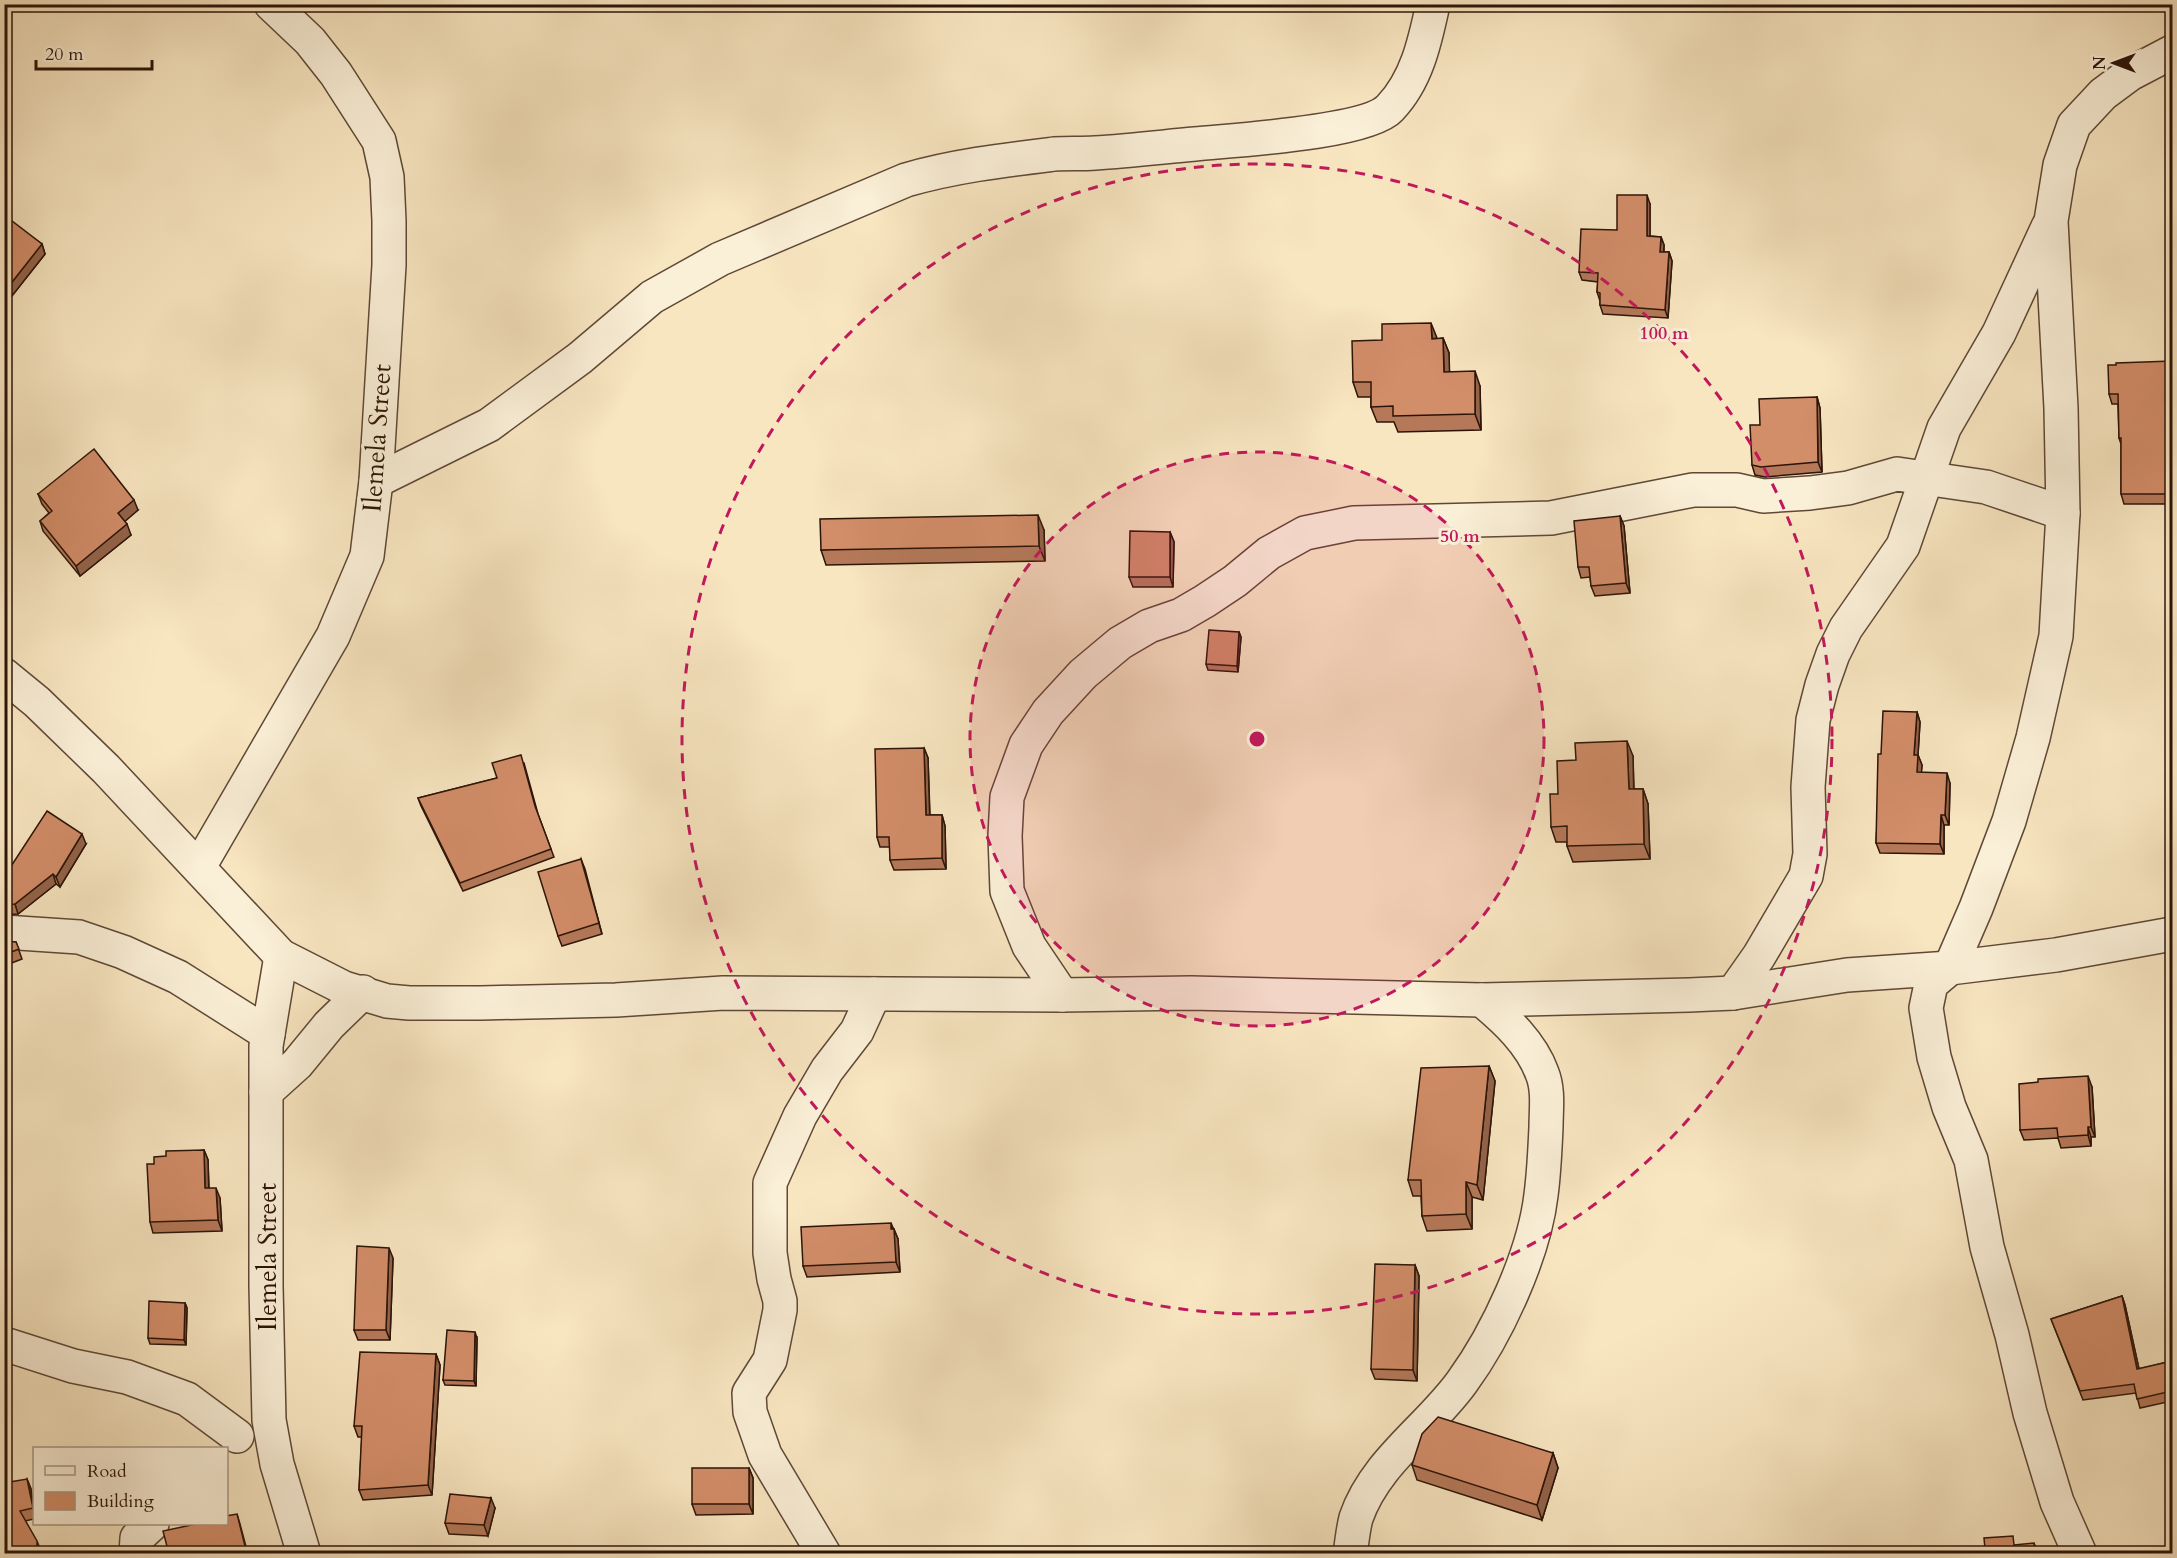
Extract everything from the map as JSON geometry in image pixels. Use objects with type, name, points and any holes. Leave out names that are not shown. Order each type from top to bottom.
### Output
[{"type":"street","name":"Ilemela Street","points":[[199,867],[333,636],[367,556],[376,481],[389,265],[387,177],[379,141],[336,74],[310,41],[272,4]]},
{"type":"street","points":[[376,481],[489,425],[580,358],[652,297],[720,259],[906,180],[931,173],[1057,154],[1105,152],[1277,136],[1324,130],[1370,120],[1389,109],[1404,88],[1424,48],[1433,4]]},
{"type":"street","points":[[2080,1554],[2057,1502],[2030,1413],[2012,1335],[1987,1247],[1971,1160],[1949,1107],[1934,1057],[1926,1008],[1931,984],[1950,968],[2009,821],[2033,738],[2056,636],[2063,513],[2061,408],[2051,221],[2060,165],[2074,125],[2103,94],[2130,74],[2172,52]]},
{"type":"street","points":[[1733,993],[1759,956],[1806,876],[1810,854],[1808,787],[1814,720],[1822,685],[1833,654],[1846,628],[1903,546],[1944,428],[1998,333],[2051,221]]},
{"type":"street","points":[[1062,995],[1029,946],[1007,891],[1005,836],[1007,798],[1026,745],[1055,704],[1083,674],[1120,643],[1149,626],[1181,615],[1205,601],[1235,581],[1269,553],[1305,533],[1354,523],[1551,518],[1693,490],[1737,490],[1763,496],[1848,488],[1897,474],[1986,487],[2063,513]]},
{"type":"street","points":[[4,675],[37,702],[106,769],[281,956],[344,988],[387,1001],[408,1004],[616,1000],[723,993],[1062,995],[1191,993],[1482,1000],[1733,993],[1847,975],[1950,968],[2056,955],[2172,934]]},
{"type":"street","points":[[4,932],[79,937],[123,952],[178,977],[268,1034]]},
{"type":"street","name":"Ilemela Street","points":[[281,956],[268,1034],[266,1092],[269,1420],[277,1464],[304,1554]]},
{"type":"street","points":[[266,1092],[297,1064],[329,1026],[363,992]]},
{"type":"street","points":[[824,1554],[765,1455],[750,1412],[749,1393],[770,1360],[780,1310],[770,1254],[770,1183],[800,1116],[827,1070],[857,1030],[874,994]]},
{"type":"street","points":[[1350,1554],[1356,1518],[1383,1471],[1462,1383],[1492,1335],[1515,1286],[1533,1235],[1541,1197],[1546,1136],[1546,1096],[1542,1073],[1528,1048],[1509,1023],[1482,1000]]},
{"type":"street","points":[[4,1344],[73,1366],[127,1377],[187,1399],[232,1443],[269,1398]]},
{"type":"street","points":[[136,1554],[137,1538],[151,1525]]},
{"type":"building","points":[[1617,195],[1647,195],[1647,236],[1661,237],[1660,252],[1669,252],[1665,310],[1600,305],[1600,293],[1597,292],[1598,273],[1579,272],[1581,229],[1617,230]]},
{"type":"building","points":[[4,218],[7,220],[8,218],[42,244],[5,291]]},
{"type":"building","points":[[1431,323],[1432,339],[1443,338],[1444,372],[1475,371],[1475,414],[1393,416],[1393,406],[1371,407],[1371,382],[1353,382],[1352,341],[1382,340],[1382,324]]},
{"type":"building","points":[[2172,361],[2172,437],[2167,437],[2167,494],[2121,494],[2118,394],[2109,394],[2108,365]]},
{"type":"building","points":[[1817,397],[1818,462],[1761,467],[1752,465],[1750,425],[1760,425],[1759,399]]},
{"type":"building","points":[[94,449],[134,500],[118,513],[127,524],[76,566],[40,521],[52,511],[38,494]]},
{"type":"building","points":[[1038,515],[1039,546],[821,550],[820,519]]},
{"type":"building","points":[[1620,516],[1626,583],[1591,586],[1589,567],[1578,567],[1574,521]]},
{"type":"building","points":[[1130,531],[1170,532],[1170,577],[1129,577]]},
{"type":"building","points":[[1209,630],[1239,632],[1237,666],[1206,664]]},
{"type":"building","points":[[1883,711],[1917,712],[1914,755],[1918,755],[1917,772],[1947,773],[1945,815],[1941,815],[1940,844],[1876,843],[1878,754],[1881,754]]},
{"type":"building","points":[[1627,741],[1629,789],[1643,789],[1644,844],[1567,846],[1567,826],[1551,827],[1550,794],[1558,794],[1557,761],[1576,760],[1575,743]]},
{"type":"building","points":[[924,748],[926,815],[942,815],[942,858],[890,860],[889,837],[877,837],[875,749]]},
{"type":"building","points":[[521,755],[535,806],[551,849],[460,883],[418,798],[497,778],[492,763]]},
{"type":"building","points":[[47,811],[82,834],[56,877],[53,874],[15,904],[4,905],[4,877]]},
{"type":"building","points":[[581,859],[599,923],[558,936],[538,872]]},
{"type":"building","points":[[4,941],[16,942],[19,949],[4,955]]},
{"type":"building","points":[[1489,1066],[1477,1185],[1466,1182],[1466,1214],[1422,1216],[1421,1180],[1408,1180],[1421,1068]]},
{"type":"building","points":[[2088,1076],[2091,1127],[2088,1127],[2088,1135],[2058,1137],[2057,1128],[2020,1130],[2019,1084],[2038,1082],[2038,1079]]},
{"type":"building","points":[[204,1150],[205,1188],[216,1188],[218,1220],[150,1222],[147,1164],[154,1164],[154,1157],[166,1156],[166,1151]]},
{"type":"building","points":[[891,1223],[891,1229],[894,1229],[896,1262],[803,1266],[801,1227]]},
{"type":"building","points":[[357,1246],[389,1248],[386,1330],[354,1330]]},
{"type":"building","points":[[1375,1264],[1415,1265],[1413,1370],[1371,1369]]},
{"type":"building","points":[[2122,1296],[2137,1369],[2172,1361],[2172,1391],[2137,1399],[2134,1384],[2080,1391],[2051,1319]]},
{"type":"building","points":[[149,1301],[185,1303],[184,1340],[148,1338]]},
{"type":"building","points":[[447,1330],[475,1332],[474,1381],[443,1380]]},
{"type":"building","points":[[360,1352],[436,1354],[428,1485],[359,1490],[362,1426],[354,1426]]},
{"type":"building","points":[[1438,1417],[1553,1453],[1537,1505],[1412,1465],[1422,1434]]},
{"type":"building","points":[[692,1468],[749,1468],[749,1504],[692,1504]]},
{"type":"building","points":[[27,1479],[33,1508],[20,1511],[37,1541],[37,1554],[4,1554],[4,1483]]},
{"type":"building","points":[[450,1494],[491,1498],[484,1525],[445,1523]]},
{"type":"building","points":[[237,1514],[247,1554],[169,1554],[163,1531],[191,1525],[228,1525],[228,1516]]},
{"type":"building","points":[[2013,1536],[2014,1545],[2034,1543],[2035,1554],[1960,1554],[1960,1550],[1985,1549],[1984,1538]]}]
